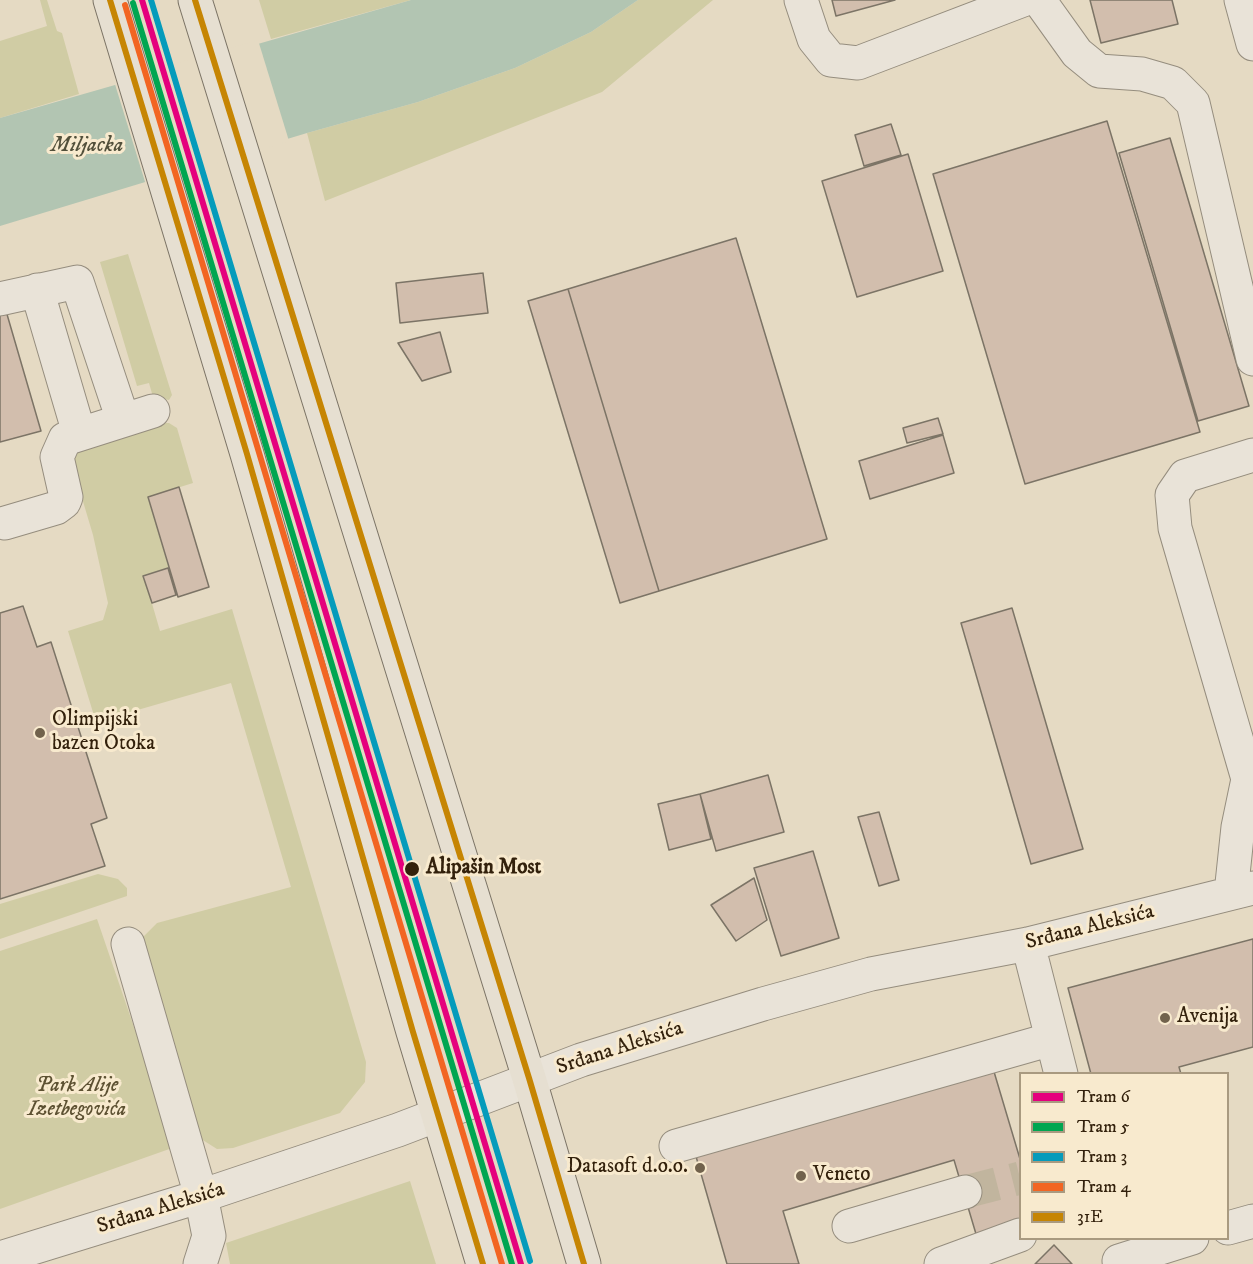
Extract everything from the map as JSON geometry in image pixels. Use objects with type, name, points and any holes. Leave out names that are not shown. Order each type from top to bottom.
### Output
[{"type":"main road","points":[[110,0],[181,233],[483,1264]]},
{"type":"main road","points":[[199,15],[530,1078],[584,1264]]},
{"type":"street","points":[[801,0],[814,39],[831,60],[858,63],[1023,0]]},
{"type":"street","points":[[1039,0],[1077,53],[1099,72],[1142,74],[1173,83],[1193,103],[1253,359]]},
{"type":"street","points":[[1241,0],[1253,44]]},
{"type":"street","points":[[0,299],[77,282],[138,416],[65,439],[57,450],[64,502],[56,508],[5,523]]},
{"type":"street","points":[[37,290],[79,433]]},
{"type":"street","points":[[1242,890],[1238,827],[1251,776],[1175,528],[1172,495],[1185,476],[1253,455]]},
{"type":"street","name":"Srđana Aleksića","points":[[0,1258],[201,1196],[398,1131],[530,1078],[603,1053],[871,974],[1028,944],[1242,890]]},
{"type":"street","points":[[128,944],[201,1196],[209,1236],[200,1264]]},
{"type":"street","points":[[1028,944],[1060,1072]]},
{"type":"street","points":[[676,1146],[1052,1039]]},
{"type":"street","points":[[849,1226],[965,1192]]},
{"type":"street","points":[[1229,1227],[1253,1221]]},
{"type":"street","points":[[1117,1255],[1187,1240]]},
{"type":"street","points":[[941,1264],[1003,1248]]},
{"type":"green space","points":[[40,0],[47,0],[57,31],[62,33],[79,94],[0,118],[0,41],[47,26]]},
{"type":"green space","points":[[259,0],[411,0],[271,39]]},
{"type":"green space","points":[[638,0],[713,0],[602,92],[325,201],[307,133],[418,102],[515,68],[591,32]]},
{"type":"green space","points":[[128,254],[172,395],[169,400],[153,397],[149,383],[137,386],[100,262]]},
{"type":"green space","points":[[161,423],[169,423],[177,428],[193,483],[148,497],[169,568],[144,576],[160,631],[232,609],[366,1062],[365,1082],[340,1113],[233,1148],[217,1149],[198,1137],[142,948],[143,937],[157,923],[291,887],[231,683],[96,722],[68,631],[103,620],[108,603],[93,535],[68,451]]},
{"type":"green space","points":[[98,874],[118,879],[127,888],[127,896],[0,939],[0,904]]},
{"type":"green space","name":"Park Alije Izetbegovića","points":[[97,919],[175,1147],[0,1209],[0,951]]},
{"type":"green space","points":[[410,1181],[436,1264],[230,1264],[226,1243]]},
{"type":"water","name":"Miljacka","points":[[411,0],[638,0],[591,32],[515,68],[418,102],[307,133],[0,226],[0,118]]},
{"type":"pier","points":[[258,40],[289,141],[146,185],[114,81]]},
{"type":"building","points":[[832,0],[895,0],[836,16]]},
{"type":"building","points":[[1090,0],[1172,0],[1178,24],[1101,43]]},
{"type":"building","points":[[1107,121],[1200,432],[1025,484],[933,174]]},
{"type":"building","points":[[891,124],[901,155],[864,166],[855,135]]},
{"type":"building","points":[[1170,138],[1249,406],[1198,421],[1119,153]]},
{"type":"building","points":[[908,154],[943,271],[857,297],[822,181]]},
{"type":"building","points":[[736,238],[827,539],[659,591],[568,289]]},
{"type":"building","points":[[483,273],[488,313],[400,323],[396,283]]},
{"type":"building","points":[[568,289],[659,591],[620,603],[528,301]]},
{"type":"building","points":[[4,304],[41,431],[0,442],[0,305]]},
{"type":"building","points":[[440,332],[451,372],[422,381],[398,343]]},
{"type":"building","points":[[938,418],[943,434],[907,443],[903,428]]},
{"type":"building","points":[[943,435],[954,473],[870,499],[859,461]]},
{"type":"building","points":[[179,487],[209,587],[178,597],[148,497]]},
{"type":"building","points":[[168,568],[176,595],[152,603],[143,576]]},
{"type":"building","name":"Olimpijski bazen Otoka","points":[[23,606],[37,647],[51,642],[107,818],[91,824],[105,866],[0,899],[0,613]]},
{"type":"building","points":[[1012,608],[1083,849],[1031,864],[961,623]]},
{"type":"building","points":[[768,775],[784,832],[716,851],[700,794]]},
{"type":"building","points":[[700,794],[711,839],[669,850],[658,804]]},
{"type":"building","points":[[879,812],[899,880],[879,886],[858,817]]},
{"type":"building","points":[[813,851],[839,938],[781,956],[754,868]]},
{"type":"building","points":[[754,878],[767,920],[736,941],[711,905]]},
{"type":"building","name":"Avenija","points":[[1253,939],[1253,1047],[1179,1067],[1180,1072],[1090,1072],[1068,988]]},
{"type":"building","name":"Veneto","points":[[992,1065],[1019,1156],[1019,1221],[976,1234],[954,1160],[783,1211],[799,1264],[727,1264],[695,1153]]},
{"type":"building","points":[[1054,1245],[1072,1264],[1035,1264]]},
{"type":"tunnel","points":[[965,1192],[1019,1178]]},
{"type":"tram line","name":"6","points":[[142,0],[521,1264]]},
{"type":"tram line","name":"3","points":[[151,0],[530,1261]]},
{"type":"tram line","name":"5","points":[[133,3],[512,1264]]},
{"type":"tram line","name":"4","points":[[125,5],[502,1264]]},
{"type":"transit line","name":"31E","points":[[110,0],[247,454],[413,1032],[483,1264]]},
{"type":"transit line","name":"31E","points":[[195,0],[529,1078],[584,1264]]},
{"type":"place","name":"Olimpijski bazen Otoka","points":[[40,733]]},
{"type":"place","name":"Alipašin Most","points":[[412,869]]},
{"type":"place","name":"Avenija","points":[[1165,1018]]},
{"type":"place","name":"Datasoft d.o.o.","points":[[700,1168]]},
{"type":"place","name":"Veneto","points":[[801,1176]]}]
